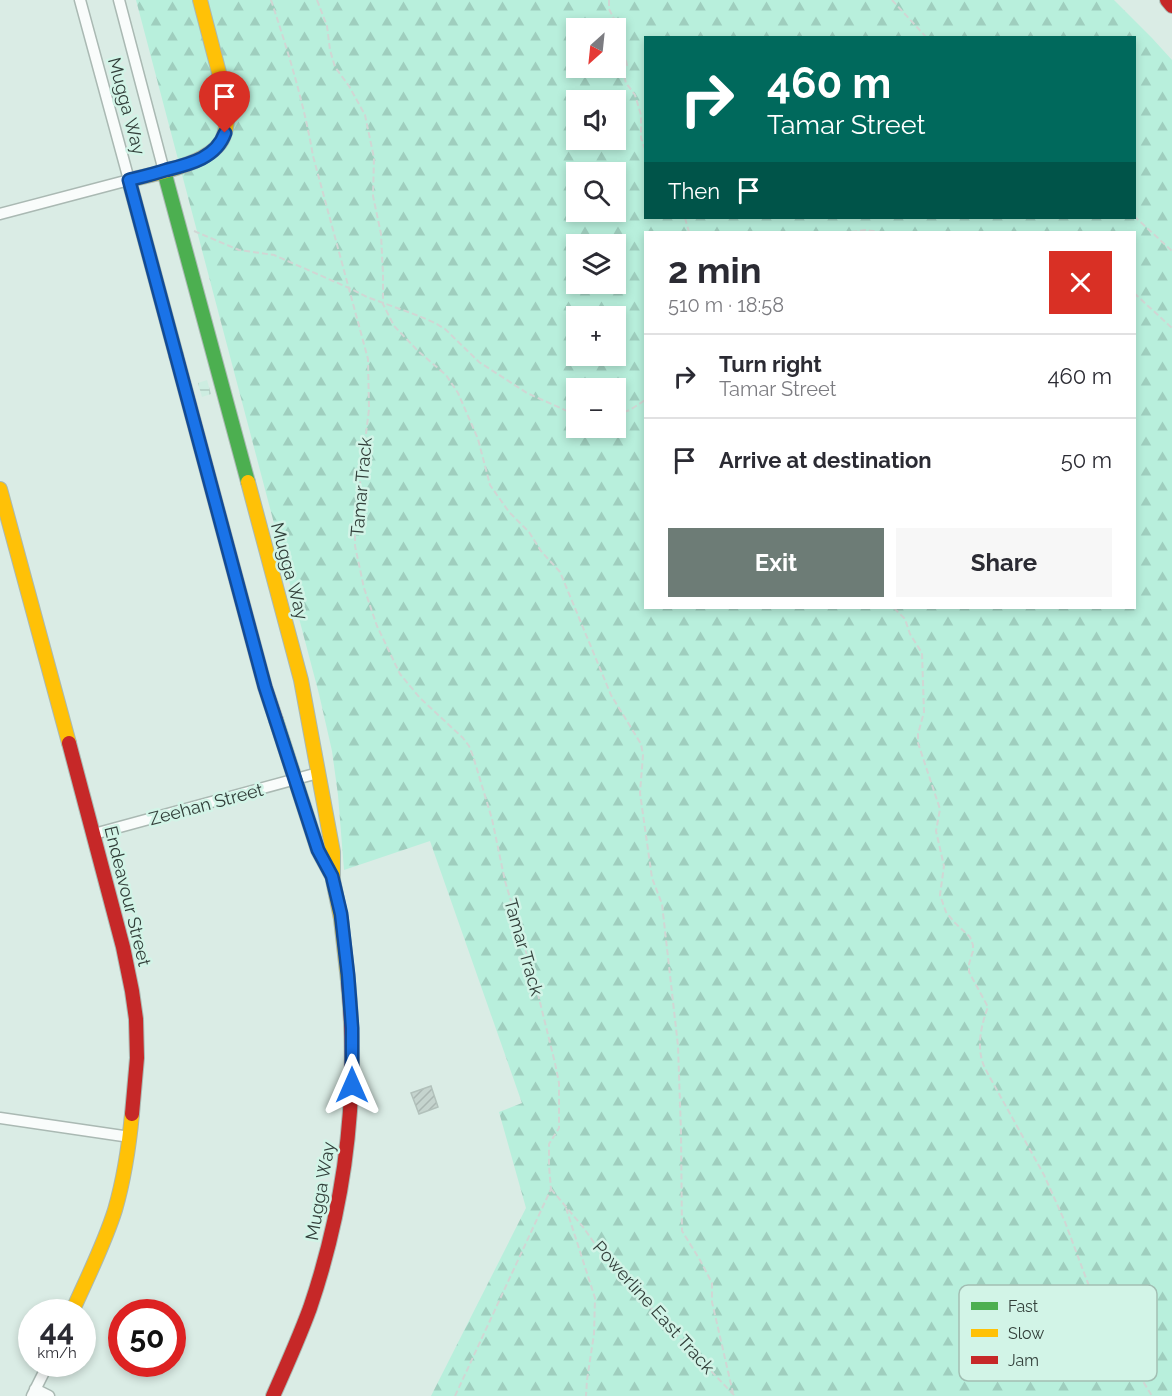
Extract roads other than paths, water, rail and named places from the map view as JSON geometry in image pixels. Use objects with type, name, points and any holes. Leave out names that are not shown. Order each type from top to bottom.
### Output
[{"type":"main road","points":[[129,180],[198,162],[218,146],[224,137],[228,115],[227,103],[200,0]]},
{"type":"main road","points":[[1167,0],[1172,6]]},
{"type":"main road","name":"Mugga Way","points":[[164,171],[301,680],[333,852],[332,876]]},
{"type":"main road","name":"Mugga Way","points":[[129,180],[265,687],[318,850],[332,876],[345,944],[352,1028],[352,1098],[347,1151],[336,1215],[323,1270],[308,1314],[273,1396]]},
{"type":"main road","name":"Endeavour Street","points":[[0,489],[94,834],[129,970],[135,1010],[137,1058],[130,1137],[124,1170],[115,1209],[78,1299]]},
{"type":"street","name":"Mugga Way","points":[[80,0],[129,180]]},
{"type":"street","name":"Mugga Way","points":[[119,0],[164,171]]},
{"type":"street","points":[[0,214],[129,180]]},
{"type":"street","name":"Zeehan Street","points":[[94,834],[318,773]]},
{"type":"street","points":[[0,1118],[130,1137]]},
{"type":"street","points":[[42,1377],[34,1393],[49,1396]]}]
